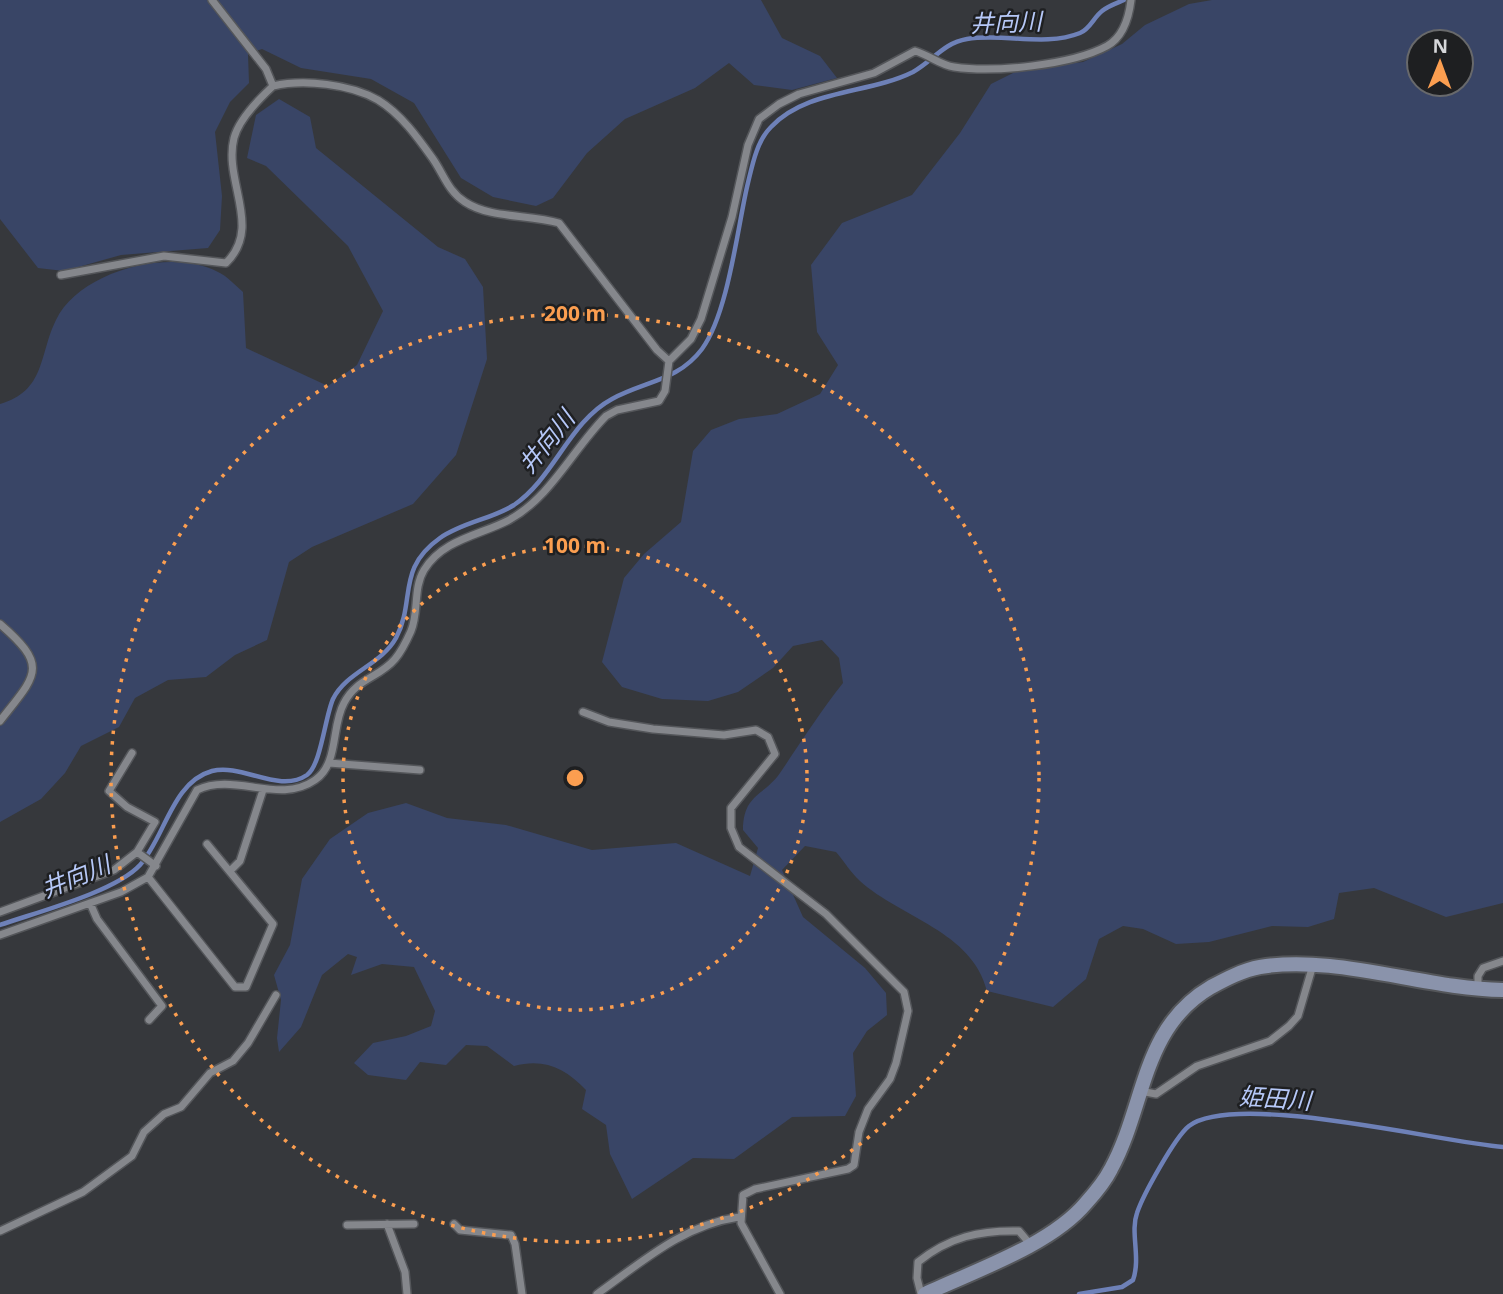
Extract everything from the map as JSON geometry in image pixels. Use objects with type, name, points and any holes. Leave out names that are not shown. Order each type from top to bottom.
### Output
[{"type":"street","points":[[212,0],[266,69],[273,86]]},
{"type":"street","points":[[0,935],[121,892],[148,877],[197,790],[209,784],[234,783],[263,790],[303,787],[318,779],[329,763],[341,707],[350,691],[395,659],[411,631],[420,579],[425,568],[461,538],[506,522],[525,511],[543,494],[606,416],[617,410],[659,401],[665,391],[669,361],[691,339],[701,319],[732,217],[748,145],[759,119],[779,104],[799,94],[874,73],[915,51],[940,63],[984,69],[1076,57],[1109,45],[1122,30],[1131,1]]},
{"type":"street","points":[[61,275],[164,256],[226,263],[239,250],[243,235],[233,140],[237,129],[273,86],[319,84],[378,100],[399,117],[436,164],[446,184],[467,204],[559,223],[657,350],[669,361]]},
{"type":"street","points":[[0,624],[25,645],[32,657],[33,671],[26,688],[0,721]]},
{"type":"street","points":[[583,712],[609,722],[653,729],[724,735],[756,730],[768,737],[775,754],[731,808],[731,828],[738,847],[826,914],[904,992],[908,1010],[896,1063],[890,1079],[868,1109],[859,1132],[854,1165],[848,1170],[755,1189],[743,1195],[739,1217],[780,1294]]},
{"type":"street","points":[[0,912],[90,881],[114,870],[138,853],[155,822],[127,807],[109,791],[132,753]]},
{"type":"street","points":[[329,763],[420,770]]},
{"type":"street","points":[[231,870],[240,861],[263,790]]},
{"type":"street","points":[[148,877],[235,987],[246,987],[273,923],[207,844]]},
{"type":"street","points":[[138,853],[153,864]]},
{"type":"street","points":[[90,903],[97,919],[162,1006],[149,1020]]},
{"type":"street","points":[[1478,990],[1478,976],[1483,968],[1503,961]]},
{"type":"street","points":[[1138,1090],[1156,1094],[1196,1066],[1270,1041],[1298,1016],[1313,965]]},
{"type":"street","points":[[1030,1244],[1019,1231],[994,1230],[962,1236],[934,1248],[918,1262],[917,1278],[923,1294],[1030,1244],[1062,1226],[1084,1206],[1111,1170],[1126,1135],[1138,1090],[1164,1031],[1182,1009],[1203,992],[1230,977],[1258,968],[1313,965],[1478,990],[1503,990]]},
{"type":"street","points":[[0,1231],[83,1192],[132,1156],[144,1132],[164,1114],[181,1107],[210,1073],[233,1061],[248,1043],[276,995]]},
{"type":"street","points":[[597,1294],[678,1236],[710,1221],[739,1217]]},
{"type":"street","points":[[387,1224],[405,1272],[407,1294]]},
{"type":"street","points":[[347,1225],[414,1224]]},
{"type":"street","points":[[454,1224],[460,1230],[511,1235],[515,1244],[522,1294]]},
{"type":"shaded area","points":[[0,0],[761,0],[782,38],[820,56],[837,78],[792,90],[754,85],[729,63],[695,88],[625,119],[587,153],[553,198],[536,206],[493,197],[461,178],[414,103],[371,79],[301,68],[262,49],[248,54],[249,83],[230,102],[215,132],[222,196],[220,230],[208,248],[121,255],[64,271],[38,268],[0,219]]},
{"type":"shaded area","points":[[1212,0],[1503,0],[1503,903],[1446,917],[1374,888],[1339,893],[1334,919],[1308,927],[1272,926],[1209,942],[1176,944],[1143,929],[1123,926],[1099,939],[1086,979],[1053,1007],[987,991],[979,971],[967,954],[951,940],[877,894],[857,878],[836,852],[805,846],[782,870],[803,917],[865,968],[886,993],[887,1015],[867,1031],[853,1053],[856,1096],[845,1116],[792,1117],[734,1159],[693,1158],[632,1199],[610,1154],[606,1125],[582,1109],[586,1090],[562,1071],[535,1063],[514,1066],[487,1046],[466,1045],[446,1065],[420,1062],[406,1080],[368,1075],[354,1063],[373,1043],[406,1036],[431,1026],[435,1011],[414,967],[382,964],[351,975],[357,957],[348,954],[322,975],[301,1027],[279,1052],[277,1038],[281,1000],[274,975],[290,945],[302,879],[330,839],[368,813],[406,803],[447,818],[506,825],[592,850],[676,843],[750,876],[758,848],[743,830],[747,809],[750,802],[774,781],[843,683],[839,658],[822,640],[793,646],[773,668],[738,692],[708,701],[662,699],[622,687],[602,662],[624,578],[644,554],[681,522],[693,451],[711,430],[739,419],[777,414],[820,394],[838,365],[817,332],[811,265],[842,223],[912,195],[960,133],[991,84],[1019,70],[1083,62],[1122,44],[1145,25],[1189,4]]},
{"type":"shaded area","points":[[279,99],[310,117],[316,148],[438,247],[465,259],[483,287],[487,359],[456,455],[413,504],[312,547],[289,562],[267,640],[235,655],[206,677],[168,680],[135,698],[119,727],[81,746],[65,773],[41,799],[0,822],[0,404],[15,398],[33,381],[56,320],[68,303],[84,288],[128,268],[152,263],[198,265],[228,278],[243,292],[246,348],[328,386],[357,365],[383,311],[348,246],[266,166],[247,158],[256,115]]},
{"type":"waterway","name":"井向川","points":[[0,925],[74,900],[128,875],[149,853],[178,798],[198,777],[212,771],[224,770],[285,781],[296,780],[312,770],[333,699],[346,682],[382,655],[396,638],[402,624],[412,573],[426,550],[449,533],[514,505],[528,494],[584,421],[597,409],[624,393],[672,374],[693,360],[702,349],[719,315],[725,294],[755,155],[771,127],[802,105],[877,85],[913,72],[959,41],[981,38],[1067,37],[1087,29],[1102,11],[1124,0]]},
{"type":"waterway","name":"姫田川","points":[[1079,1294],[1122,1287],[1133,1280],[1136,1263],[1135,1220],[1146,1193],[1183,1132],[1189,1126],[1213,1117],[1249,1114],[1292,1116],[1503,1147]]}]
